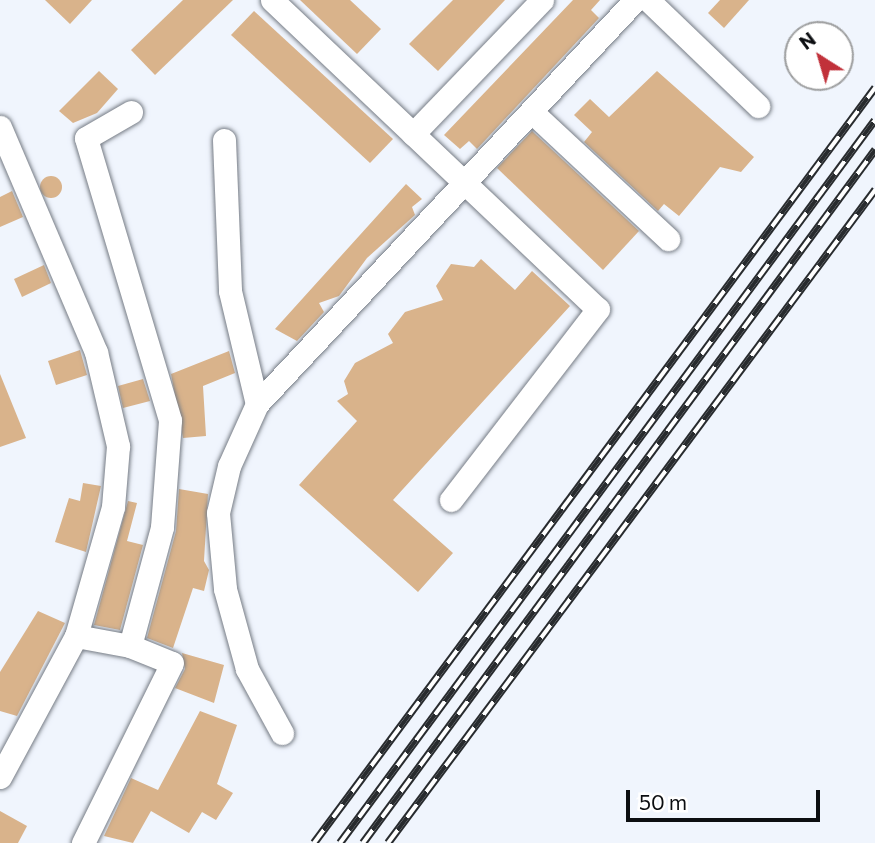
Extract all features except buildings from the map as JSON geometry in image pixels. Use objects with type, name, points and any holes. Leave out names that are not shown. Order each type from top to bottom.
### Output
[{"type":"street","points":[[272,0],[462,183],[598,309],[450,500]]},
{"type":"street","points":[[413,134],[542,0]]},
{"type":"street","points":[[282,733],[247,669],[225,589],[218,513],[229,466],[257,404],[462,183],[533,113],[635,0]]},
{"type":"street","points":[[648,0],[758,106]]},
{"type":"street","points":[[130,646],[162,527],[170,420],[86,138],[131,112]]},
{"type":"street","points":[[533,113],[668,239]]},
{"type":"street","points":[[0,127],[96,352],[113,411],[118,446],[113,507],[76,636],[0,777]]},
{"type":"street","points":[[224,140],[230,291],[257,404]]},
{"type":"street","points":[[76,636],[130,646],[172,663],[83,843]]},
{"type":"railway","points":[[314,843],[875,88]]},
{"type":"railway","points":[[340,843],[875,120]]},
{"type":"railway","points":[[363,843],[875,150]]},
{"type":"railway","points":[[388,843],[875,190]]}]
